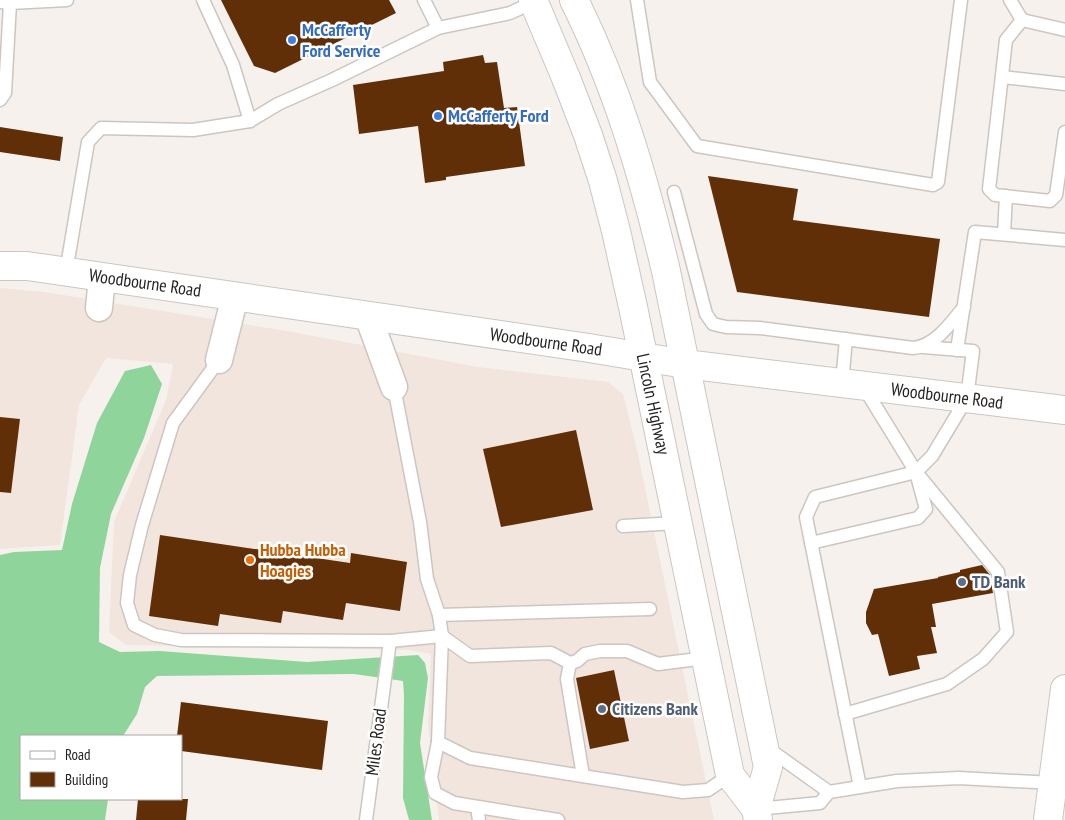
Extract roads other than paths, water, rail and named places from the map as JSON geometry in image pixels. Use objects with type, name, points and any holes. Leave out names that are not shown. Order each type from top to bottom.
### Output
[{"type":"main road","points":[[574,0],[602,63],[624,122],[654,221],[680,275],[685,364],[768,767],[757,814]]},
{"type":"main road","name":"Lincoln Highway","points":[[533,1],[566,78],[603,181],[623,260],[706,658],[718,783],[757,814]]},
{"type":"main road","name":"Woodbourne Road","points":[[0,258],[27,266],[644,356],[685,364],[1065,410]]},
{"type":"main road","name":"Woodbourne Road","points":[[0,266],[27,266]]},
{"type":"main road","points":[[1048,820],[1065,689]]},
{"type":"street","points":[[99,308],[102,277]]},
{"type":"street","points":[[219,360],[235,296]]},
{"type":"street","points":[[368,316],[394,387]]},
{"type":"lane","points":[[0,100],[5,93],[5,3],[67,0]]},
{"type":"lane","points":[[203,0],[233,65],[250,121]]},
{"type":"lane","points":[[424,0],[438,28]]},
{"type":"lane","points":[[637,0],[650,82],[696,146],[933,185],[938,182],[961,0]]},
{"type":"lane","points":[[1010,0],[1022,20],[1065,30]]},
{"type":"lane","points":[[66,272],[88,142],[101,128],[193,130],[250,121],[278,104],[438,28],[510,13],[533,1]]},
{"type":"lane","points":[[1022,20],[1006,40],[989,189],[995,194],[1050,201],[1056,195],[1065,132]]},
{"type":"lane","points":[[1002,77],[1065,84]]},
{"type":"lane","points":[[674,192],[680,275],[713,324],[726,327],[760,328],[913,348],[923,347],[973,352],[967,398],[932,456],[916,472],[815,497],[806,517],[860,787]]},
{"type":"lane","points":[[1004,234],[1006,196]]},
{"type":"lane","points":[[957,350],[975,232],[1065,240]]},
{"type":"lane","points":[[923,347],[951,324],[964,307]]},
{"type":"lane","points":[[845,714],[947,684],[983,659],[1007,632],[998,572],[916,472],[852,384],[846,339]]},
{"type":"lane","points":[[219,360],[173,423],[142,525],[130,575],[127,603],[134,625],[156,635],[181,640],[390,641],[442,636],[470,656],[551,653],[570,663],[578,661],[585,654],[600,651],[627,651],[658,664],[706,658]]},
{"type":"lane","points":[[394,387],[420,522],[427,579],[440,615],[442,636],[438,742],[431,777],[435,793],[454,803],[528,818],[558,820]]},
{"type":"lane","points":[[811,543],[918,518],[926,509],[916,472]]},
{"type":"lane","points":[[623,526],[678,522]]},
{"type":"lane","points":[[440,615],[650,609]]},
{"type":"lane","name":"Miles Road","points":[[366,820],[390,641]]},
{"type":"lane","points":[[570,663],[568,679],[583,776]]},
{"type":"lane","points":[[438,742],[470,758],[683,792],[718,783]]},
{"type":"lane","points":[[763,745],[829,792]]},
{"type":"lane","points":[[757,814],[820,803],[829,792],[897,781],[959,778],[1053,783]]},
{"type":"lane","points":[[476,807],[479,820]]},
{"type":"place","name":"McCafferty Ford Service","points":[[292,40]]},
{"type":"place","name":"McCafferty Ford","points":[[438,116]]},
{"type":"place","name":"Hubba Hubba Hoagies","points":[[250,560]]},
{"type":"place","name":"TD Bank","points":[[962,582]]},
{"type":"place","name":"Citizens Bank","points":[[602,709]]}]
